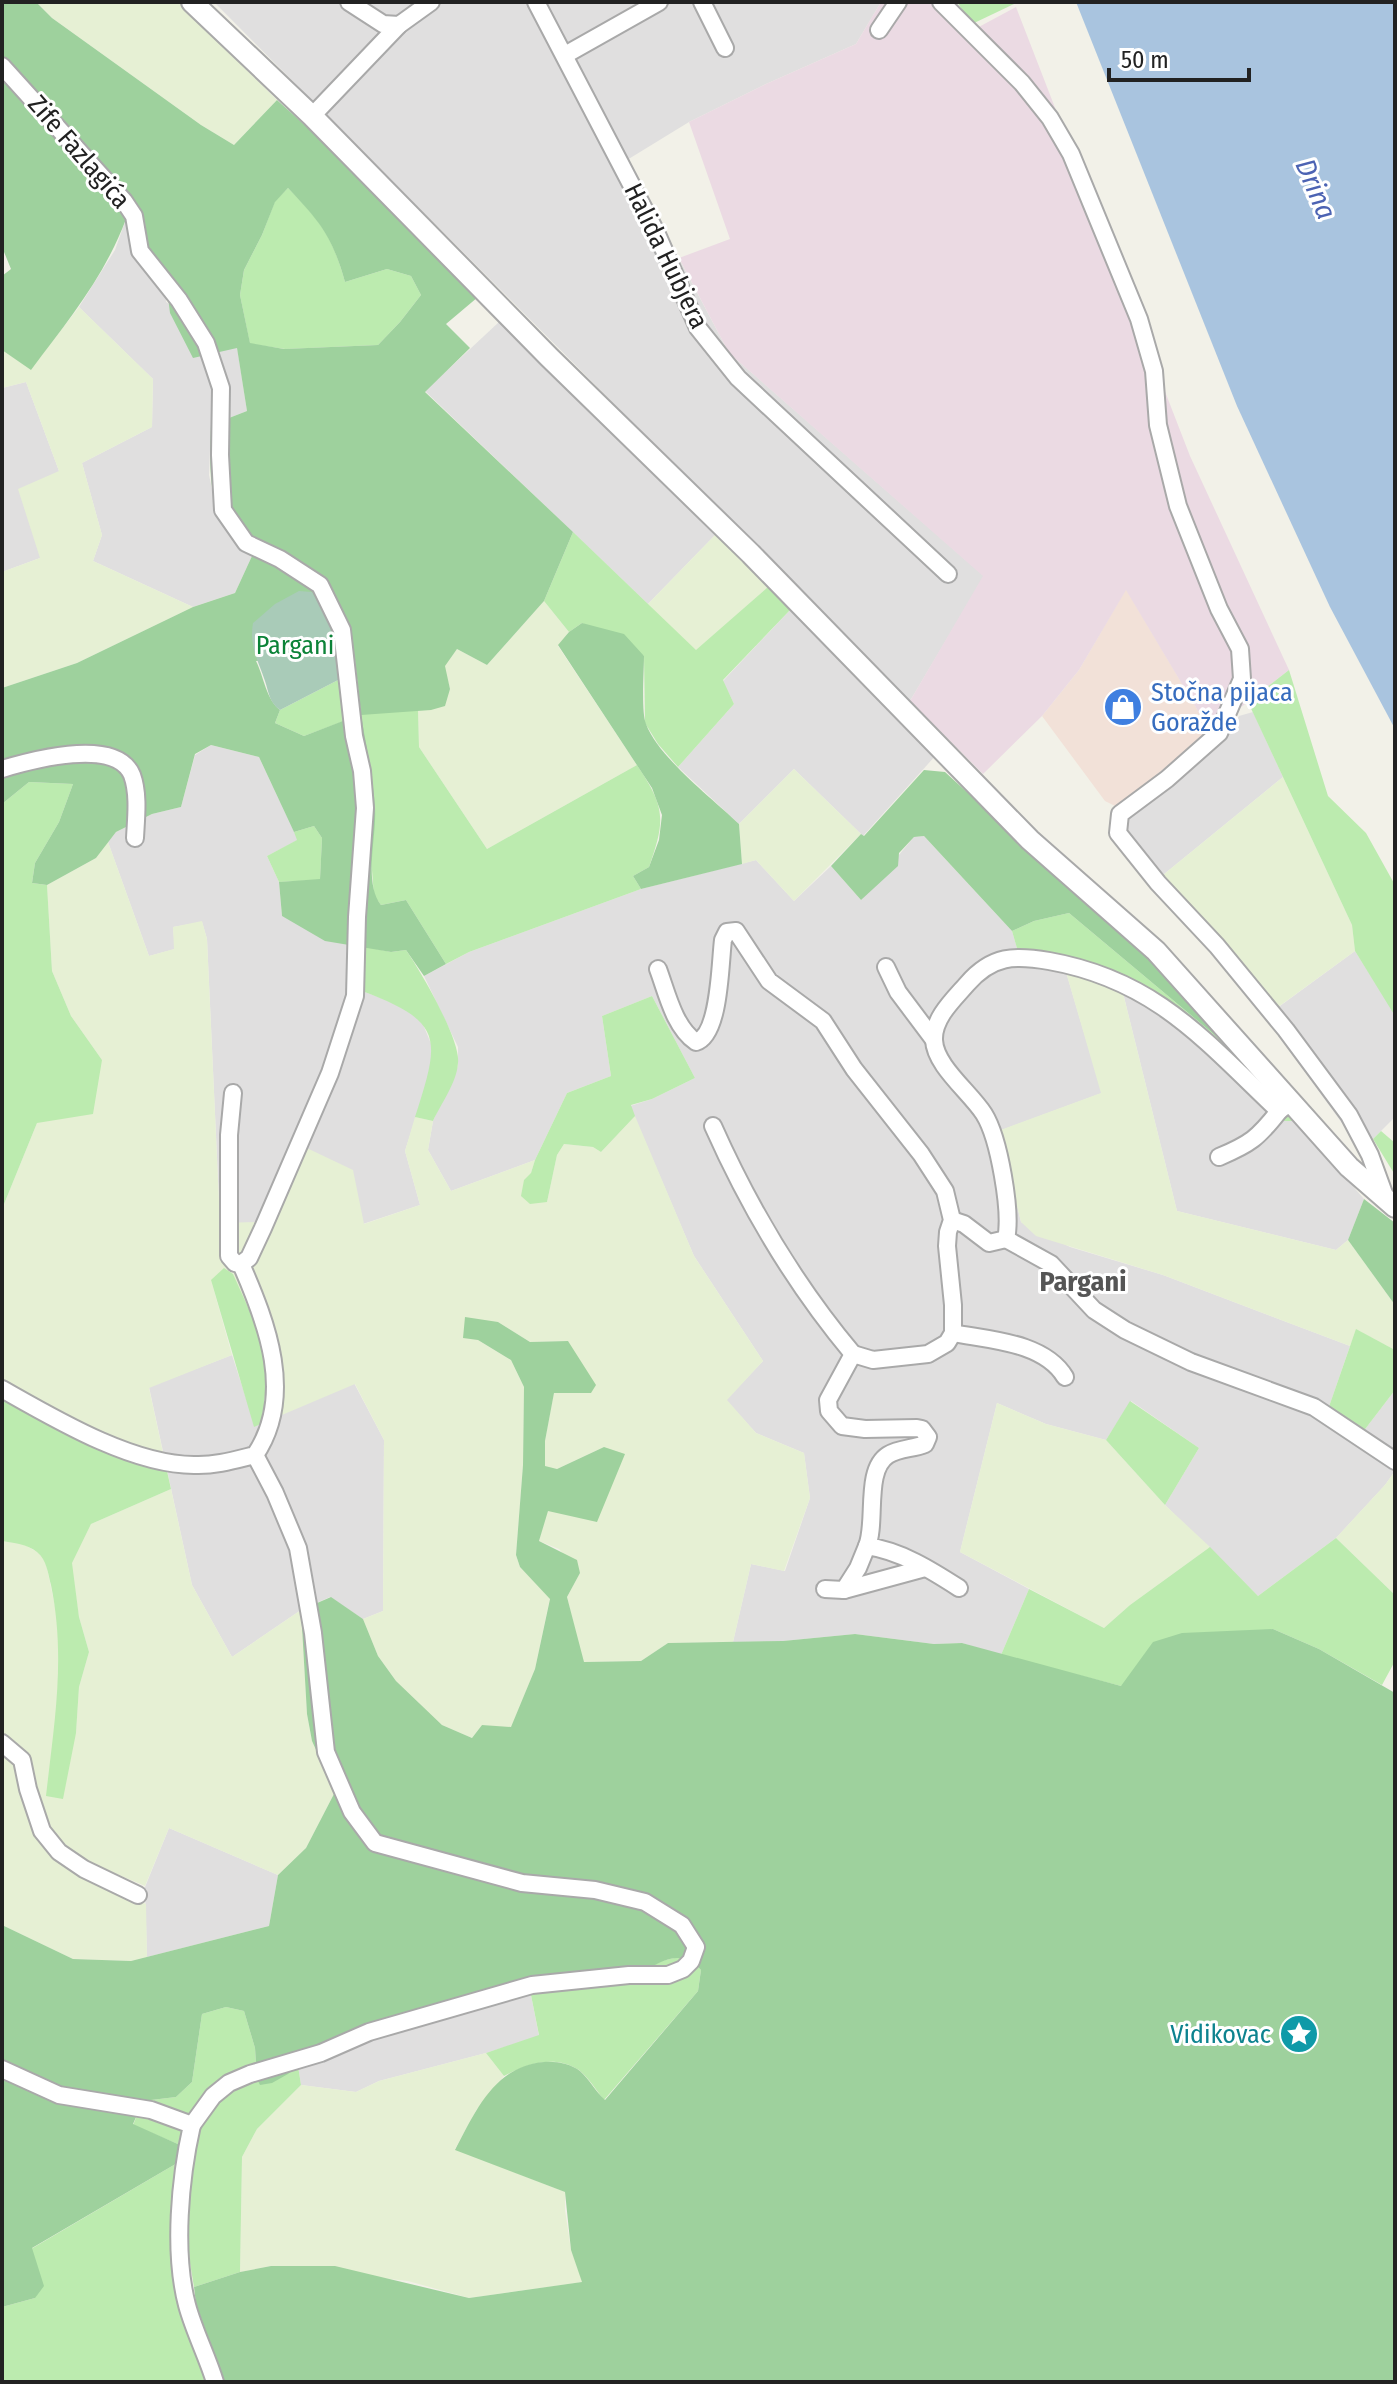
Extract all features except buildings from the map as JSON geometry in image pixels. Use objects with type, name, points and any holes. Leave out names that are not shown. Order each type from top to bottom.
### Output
[{"type":"street","points":[[192,2],[312,116],[549,357],[751,554],[1030,840],[1156,951],[1286,1106]]},
{"type":"street","points":[[349,2],[383,24],[399,25]]},
{"type":"street","points":[[312,116],[399,25],[431,2]]},
{"type":"street","name":"Halida Hubjera","points":[[536,2],[656,232],[698,328],[738,378],[948,574]]},
{"type":"street","points":[[565,55],[659,2]]},
{"type":"street","points":[[702,2],[725,48]]},
{"type":"street","points":[[879,30],[898,2]]},
{"type":"street","points":[[941,2],[1022,83],[1050,118],[1071,154],[1139,319],[1154,371],[1158,425],[1178,506],[1219,609],[1240,649],[1242,679],[1219,733],[1167,779],[1120,814],[1118,833],[1286,1030],[1349,1115],[1391,1204]]},
{"type":"street","name":"Zife Fazlagića","points":[[2,66],[124,201],[134,216],[140,251],[179,300],[206,343],[221,388],[223,510],[246,543],[280,559],[320,585],[342,630],[365,808],[355,996],[330,1073],[263,1228],[249,1258],[241,1264]]},
{"type":"street","points":[[2,769],[30,761],[81,754],[109,755],[126,765],[133,777],[135,838]]},
{"type":"street","points":[[658,969],[683,1030],[696,1042],[704,1040],[713,1019],[723,940],[727,932],[736,931],[769,981],[823,1021],[854,1069],[921,1154],[945,1191],[952,1220],[947,1246],[953,1333],[947,1343],[928,1354],[873,1360],[853,1354],[830,1327],[752,1207],[713,1126]]},
{"type":"street","points":[[934,1040],[938,1020],[951,1002],[975,974],[999,960],[1018,956],[1098,972],[1162,1005],[1286,1106],[1391,1204]]},
{"type":"street","points":[[886,967],[898,992],[934,1040],[940,1061],[986,1117],[1004,1182],[1009,1225],[1006,1239]]},
{"type":"street","points":[[2,1389],[63,1424],[155,1460],[194,1465],[255,1455],[267,1437],[273,1412],[274,1381],[270,1337],[241,1264],[235,1263],[229,1256],[229,1135],[233,1093]]},
{"type":"street","points":[[1219,1157],[1248,1145],[1286,1106]]},
{"type":"street","points":[[952,1220],[964,1224],[989,1243],[1006,1239],[1051,1264],[1094,1310],[1125,1330],[1191,1362],[1314,1407],[1395,1461]]},
{"type":"street","points":[[953,1333],[1014,1345],[1043,1356],[1059,1366],[1065,1377]]},
{"type":"street","points":[[844,1590],[858,1568],[872,1535],[873,1486],[881,1461],[889,1454],[925,1444],[928,1437],[917,1428],[842,1426],[829,1411],[828,1400],[853,1354]]},
{"type":"street","points":[[215,2382],[187,2305],[182,2274],[181,2202],[186,2150],[192,2125],[213,2096],[229,2083],[250,2074],[321,2053],[369,2032],[532,1985],[629,1975],[668,1975],[683,1969],[691,1961],[696,1947],[682,1925],[645,1902],[595,1890],[522,1883],[375,1843],[352,1812],[326,1752],[318,1669],[298,1548],[255,1455]]},
{"type":"street","points":[[867,1546],[882,1548],[927,1567],[959,1588]]},
{"type":"street","points":[[825,1589],[844,1590],[927,1567]]},
{"type":"street","points":[[2,1743],[22,1760],[42,1831],[59,1852],[84,1869],[138,1895]]},
{"type":"street","points":[[2,2069],[59,2095],[151,2110],[192,2125]]},
{"type":"shaded area","points":[[214,2],[881,2],[856,44],[689,122],[627,160],[729,353],[984,576],[910,701]]},
{"type":"shaded area","points":[[881,2],[952,2],[975,29],[1016,7],[1190,456],[1289,670],[1210,731],[1126,590],[1079,670],[1042,716],[983,774],[910,701],[983,576],[729,353],[679,258],[730,239],[689,122],[856,44]]},
{"type":"shaded area","points":[[126,219],[145,221],[146,245],[164,267],[166,302],[237,347],[247,411],[211,425],[209,475],[217,513],[252,556],[235,593],[193,607],[93,561],[102,535],[82,463],[152,427],[153,379],[79,307],[115,250]]},
{"type":"shaded area","points":[[499,322],[718,532],[648,604],[425,391]]},
{"type":"shaded area","points":[[26,382],[59,471],[40,558],[2,572],[2,388]]},
{"type":"shaded area","name":"Stočna pijaca Goražde","points":[[1126,589],[1210,731],[1117,807],[1105,801],[1042,716],[1079,670]]},
{"type":"shaded area","points":[[791,609],[937,754],[863,836],[794,769],[739,824],[678,767],[734,704],[723,681]]},
{"type":"shaded area","points":[[1253,712],[1283,777],[1163,875],[1125,828],[1130,811],[1206,757],[1226,738],[1239,716]]},
{"type":"shaded area","points":[[211,745],[259,757],[298,840],[267,856],[279,882],[282,916],[350,944],[349,994],[323,1071],[258,1223],[220,1223],[207,939],[202,922],[173,927],[175,949],[149,956],[108,842],[116,832],[152,814],[181,807],[195,755]]},
{"type":"shaded area","points":[[924,836],[1012,931],[1021,962],[1066,972],[1102,1093],[999,1131],[1021,1222],[1070,1247],[1163,1275],[1350,1346],[1324,1421],[1356,1441],[1395,1390],[1395,1471],[1336,1538],[1258,1596],[1165,1505],[1199,1448],[1131,1401],[1106,1440],[1046,1424],[997,1403],[960,1552],[1029,1589],[1001,1655],[962,1643],[934,1644],[855,1634],[733,1642],[751,1564],[785,1571],[810,1498],[804,1453],[756,1433],[726,1400],[763,1361],[694,1256],[630,1106],[695,1078],[652,996],[602,1016],[611,1076],[567,1093],[535,1160],[451,1191],[428,1150],[433,1121],[458,1066],[458,1047],[424,976],[469,952],[641,889],[756,860],[794,901],[831,866],[861,900],[914,837]]},
{"type":"shaded area","points":[[1355,951],[1395,1014],[1395,1117],[1368,1144],[1355,1141],[1265,1017]]},
{"type":"shaded area","points":[[362,991],[400,1005],[422,1022],[432,1046],[432,1066],[405,1151],[420,1205],[363,1224],[305,1147]]},
{"type":"shaded area","points":[[1123,993],[1187,1032],[1296,1121],[1364,1199],[1348,1240],[1336,1250],[1177,1211]]},
{"type":"shaded area","points":[[232,1355],[255,1426],[354,1383],[384,1440],[383,1611],[363,1619],[330,1597],[301,1610],[232,1657],[192,1585],[149,1387]]},
{"type":"shaded area","points":[[169,1828],[278,1875],[269,1926],[147,1957],[145,1887]]},
{"type":"shaded area","points":[[528,1980],[539,2036],[379,2081],[356,2092],[301,2085],[298,2066]]},
{"type":"green space","points":[[2,2],[36,2],[52,18],[201,125],[234,145],[277,100],[329,147],[478,297],[446,324],[470,348],[425,392],[573,532],[544,601],[487,665],[457,649],[445,666],[450,689],[445,706],[431,710],[361,715],[375,808],[372,872],[376,895],[381,905],[406,900],[446,964],[424,976],[406,950],[391,952],[325,941],[282,916],[279,882],[320,879],[322,838],[314,826],[294,832],[259,757],[211,745],[195,754],[181,807],[152,814],[116,832],[96,858],[47,885],[32,883],[35,863],[59,822],[73,784],[29,782],[2,804],[2,688],[77,663],[193,607],[235,593],[252,556],[226,530],[219,514],[211,480],[211,425],[247,411],[237,348],[193,358],[170,313],[164,267],[146,245],[145,222],[126,219],[96,279],[31,370],[2,350],[2,276],[11,269],[2,247]],"holes":[[[288,188],[324,231],[345,282],[387,269],[411,276],[421,295],[378,345],[284,349],[250,343],[240,295],[244,270],[275,202]],[[351,653],[355,660],[361,714],[304,736],[275,723],[280,710],[268,694],[256,661]]]},
{"type":"green space","points":[[36,2],[178,2],[277,100],[234,145],[201,125],[52,18]]},
{"type":"green space","points":[[957,2],[1013,2],[1014,4],[972,24]]},
{"type":"green space","points":[[288,188],[324,230],[345,282],[387,269],[411,276],[421,295],[378,345],[285,349],[250,344],[240,295],[244,270],[275,201]]},
{"type":"green space","points":[[79,307],[153,379],[152,427],[82,463],[102,535],[93,561],[193,607],[77,663],[2,688],[2,572],[40,558],[18,489],[59,471],[26,382],[2,388],[2,350],[31,369]]},
{"type":"green space","points":[[573,532],[696,650],[769,586],[791,609],[723,680],[734,704],[678,767],[645,723],[644,656],[582,623],[569,632],[544,601]]},
{"type":"green space","points":[[718,532],[769,586],[696,651],[648,604]]},
{"type":"green space","name":"Pargani","points":[[299,591],[312,592],[324,613],[339,653],[342,678],[280,710],[270,697],[255,653],[253,623],[275,604]]},
{"type":"green space","points":[[544,601],[569,632],[558,646],[637,765],[487,849],[419,747],[418,710],[431,710],[450,689],[444,666],[457,649],[487,665]]},
{"type":"green space","points":[[582,623],[624,634],[644,656],[644,718],[652,737],[674,764],[739,824],[742,864],[641,889],[633,876],[649,867],[659,840],[662,815],[652,788],[558,645]]},
{"type":"green space","points":[[351,653],[355,660],[361,714],[418,710],[419,747],[487,849],[637,765],[653,792],[660,814],[658,837],[649,867],[633,876],[641,889],[469,952],[446,964],[406,900],[381,905],[374,896],[360,715],[304,736],[275,723],[280,710],[342,678]]},
{"type":"green space","points":[[1289,670],[1328,796],[1366,833],[1395,885],[1395,1016],[1355,951],[1352,925],[1248,702]]},
{"type":"green space","points":[[794,769],[861,834],[794,901],[756,860],[742,864],[739,824]]},
{"type":"green space","points":[[924,770],[945,772],[1171,979],[1229,1047],[1069,913],[1034,921],[1012,931],[924,836],[914,837],[899,853],[898,866],[861,900],[831,866],[861,834],[864,836]]},
{"type":"green space","points":[[1283,777],[1352,925],[1355,951],[1274,1010],[1218,938],[1163,875]]},
{"type":"green space","points":[[29,782],[73,784],[59,822],[35,863],[32,883],[47,885],[52,971],[71,1016],[102,1060],[93,1114],[37,1123],[2,1209],[2,804]]},
{"type":"green space","points":[[314,826],[322,838],[320,880],[279,882],[267,856],[297,840],[294,832]]},
{"type":"green space","points":[[108,842],[149,956],[174,949],[173,927],[202,921],[207,939],[220,1223],[258,1222],[292,1141],[353,1170],[364,1224],[420,1205],[405,1151],[415,1117],[433,1121],[428,1150],[451,1191],[535,1160],[531,1173],[547,1202],[557,1155],[564,1144],[593,1147],[601,1152],[635,1116],[694,1256],[763,1361],[727,1400],[756,1433],[804,1453],[810,1498],[784,1571],[751,1564],[733,1642],[668,1643],[641,1661],[583,1662],[567,1597],[580,1573],[559,1549],[539,1541],[547,1511],[604,1447],[557,1469],[545,1467],[545,1441],[554,1392],[590,1393],[568,1341],[530,1342],[498,1322],[478,1340],[511,1360],[524,1387],[523,1465],[516,1555],[520,1567],[550,1598],[535,1669],[511,1728],[482,1725],[472,1738],[442,1725],[396,1681],[378,1656],[363,1619],[383,1611],[384,1440],[355,1384],[263,1423],[265,1398],[211,1280],[232,1355],[149,1388],[167,1471],[59,1428],[2,1396],[2,1209],[37,1123],[102,1060],[71,1016],[52,971],[47,885],[96,858]]},
{"type":"green space","points":[[1069,913],[1229,1047],[1296,1121],[1281,1121],[1198,1041],[1148,1006],[1107,987],[1021,962],[1012,931],[1034,921]]},
{"type":"green space","points":[[362,946],[391,952],[406,950],[447,1022],[458,1063],[452,1085],[433,1121],[415,1117],[429,1069],[429,1036],[422,1024],[409,1013],[362,991]]},
{"type":"green space","points":[[1066,972],[1123,993],[1177,1211],[1336,1250],[1348,1240],[1395,1305],[1395,1350],[1357,1330],[1350,1346],[1163,1275],[1036,1236],[1021,1222],[998,1131],[1101,1093]]},
{"type":"green space","points":[[652,996],[695,1078],[652,1099],[631,1105],[635,1116],[601,1152],[593,1147],[564,1144],[557,1155],[547,1202],[530,1204],[521,1196],[524,1180],[531,1173],[567,1093],[611,1076],[602,1016]]},
{"type":"green space","points":[[1381,1131],[1395,1143],[1395,1175],[1373,1139]]},
{"type":"green space","points":[[1364,1199],[1395,1223],[1395,1305],[1348,1240]]},
{"type":"green space","points":[[224,1268],[233,1274],[260,1334],[266,1376],[263,1423],[254,1427],[211,1280]]},
{"type":"green space","points":[[465,1317],[498,1322],[530,1342],[568,1341],[596,1385],[591,1393],[554,1393],[545,1441],[545,1466],[557,1469],[604,1447],[625,1454],[597,1522],[548,1511],[539,1541],[577,1560],[580,1573],[567,1597],[584,1662],[641,1661],[668,1643],[783,1641],[855,1634],[934,1644],[962,1643],[1121,1686],[1153,1642],[1182,1633],[1273,1629],[1319,1649],[1395,1693],[1395,2382],[224,2382],[196,2304],[194,2287],[240,2272],[271,2266],[335,2266],[469,2298],[582,2282],[571,2250],[565,2192],[455,2150],[489,2092],[512,2072],[527,2065],[549,2062],[572,2066],[605,2100],[698,1991],[701,1970],[689,1961],[677,1958],[652,1967],[554,1975],[321,2047],[288,2074],[272,2083],[260,2085],[255,2048],[244,2011],[226,2007],[202,2014],[192,2082],[176,2097],[143,2101],[133,2124],[180,2145],[179,2162],[32,2248],[44,2286],[35,2298],[2,2307],[2,1925],[73,1959],[131,1961],[269,1926],[278,1875],[306,1848],[335,1792],[312,1741],[307,1714],[301,1610],[331,1597],[363,1619],[378,1656],[396,1681],[442,1725],[472,1738],[482,1725],[511,1727],[535,1669],[550,1599],[520,1567],[516,1555],[523,1465],[524,1387],[511,1360],[478,1340],[463,1338]]},
{"type":"green space","points":[[1356,1329],[1395,1350],[1395,1390],[1356,1441],[1324,1421]]},
{"type":"green space","points":[[2,1396],[59,1428],[167,1471],[171,1489],[91,1524],[72,1563],[79,1617],[89,1652],[79,1687],[76,1733],[63,1799],[46,1796],[58,1665],[58,1639],[49,1576],[37,1552],[2,1541]]},
{"type":"green space","points":[[1130,1401],[1199,1448],[1165,1505],[1106,1440]]},
{"type":"green space","points":[[997,1403],[1046,1424],[1106,1440],[1165,1505],[1210,1547],[1130,1605],[1104,1628],[960,1552]]},
{"type":"green space","points":[[1395,1471],[1395,1595],[1336,1538]]},
{"type":"green space","points":[[171,1489],[192,1585],[232,1657],[301,1610],[307,1714],[312,1741],[335,1792],[306,1848],[278,1875],[169,1828],[145,1886],[84,1860],[59,1842],[52,1857],[81,1876],[146,1904],[147,1957],[131,1961],[73,1959],[2,1925],[2,1541],[23,1544],[39,1553],[46,1563],[58,1621],[59,1682],[76,1733],[79,1687],[89,1652],[79,1617],[71,1563],[91,1524]]},
{"type":"green space","points":[[1336,1538],[1395,1595],[1395,1661],[1382,1685],[1319,1649],[1273,1629],[1121,1686],[1001,1655],[1029,1589],[1104,1628],[1130,1605],[1210,1547],[1258,1596]]},
{"type":"green space","points":[[679,1957],[694,1962],[701,1970],[698,1991],[604,2100],[589,2080],[570,2065],[541,2062],[504,2076],[486,2053],[539,2035],[528,1980],[593,1970],[651,1967]]},
{"type":"green space","points":[[226,2007],[244,2011],[255,2048],[257,2079],[298,2066],[301,2085],[257,2129],[242,2157],[240,2272],[194,2287],[180,2145],[133,2125],[143,2101],[176,2097],[192,2082],[202,2014]]},
{"type":"green space","points":[[486,2053],[504,2076],[477,2109],[455,2149],[565,2192],[571,2250],[583,2282],[469,2298],[408,2281],[271,2266],[240,2272],[242,2157],[257,2129],[301,2085],[356,2092],[379,2081]]},
{"type":"green space","points":[[179,2162],[181,2308],[205,2382],[2,2382],[2,2307],[35,2298],[31,2249]]},
{"type":"water","name":"Drina","points":[[1076,2],[1395,2],[1395,729],[1330,607],[1237,406]]},
{"type":"place","name":"Stočna pijaca Goražde","points":[[1123,707]]},
{"type":"place","name":"Vidikovac","points":[[1299,2034]]},
{"type":"district","name":"Pargani","points":[[1083,1281]]}]
